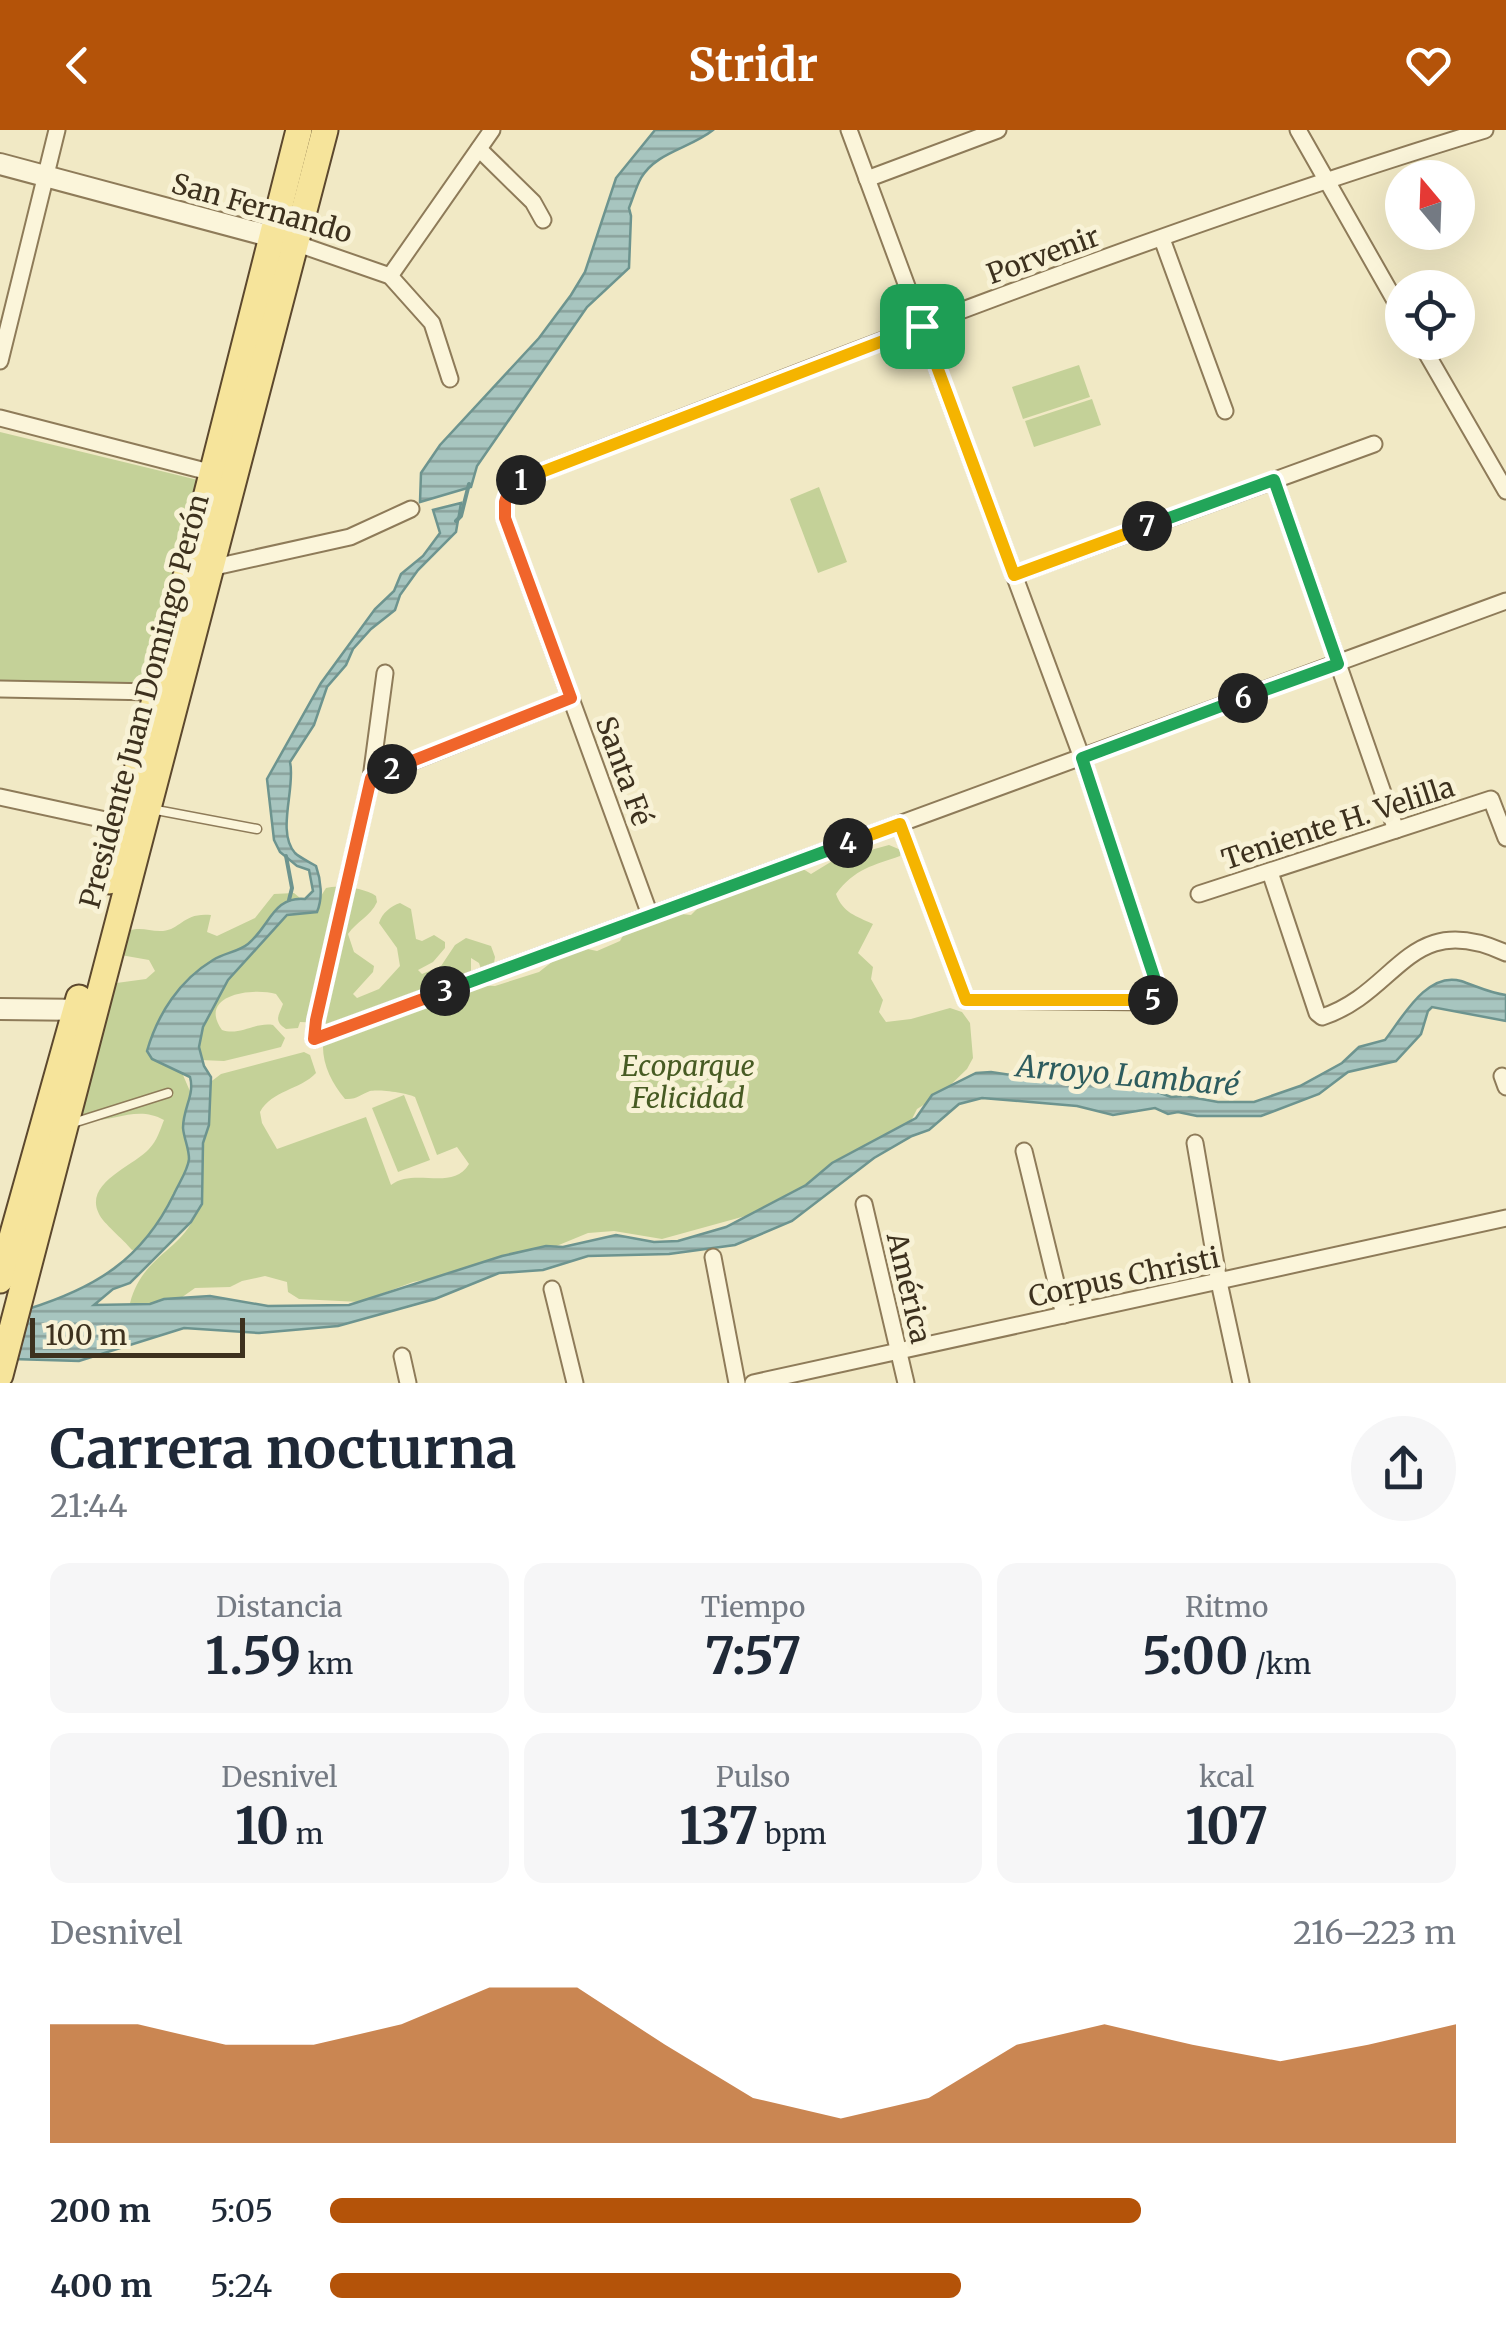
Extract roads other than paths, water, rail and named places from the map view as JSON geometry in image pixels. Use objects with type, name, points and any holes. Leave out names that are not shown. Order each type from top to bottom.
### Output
[{"type":"main road","name":"Presidente Juan Domingo Perón","points":[[11,1284],[121,871],[146,808],[199,571],[283,239],[298,130]]},
{"type":"main road","name":"Presidente Juan Domingo Perón","points":[[121,871],[124,824],[156,692],[199,571],[213,473],[283,239],[325,130]]},
{"type":"main road","name":"Presidente Juan Domingo Perón","points":[[11,1284],[64,1126],[85,1010]]},
{"type":"main road","points":[[0,1375],[11,1284]]},
{"type":"street","points":[[0,361],[57,130]]},
{"type":"street","points":[[390,276],[492,130]]},
{"type":"street","points":[[849,130],[1082,758],[1159,992],[1156,998],[1149,1002],[966,1000],[900,824]]},
{"type":"street","points":[[867,178],[998,130]]},
{"type":"street","points":[[1298,130],[1385,283]]},
{"type":"street","name":"Porvenir","points":[[510,532],[505,502],[511,484],[922,326],[1325,179],[1485,130]]},
{"type":"street","points":[[478,149],[532,202],[543,220]]},
{"type":"street","name":"San Fernando","points":[[0,164],[283,239],[390,276],[432,323],[450,378]]},
{"type":"street","points":[[1162,239],[1225,411]]},
{"type":"street","points":[[1430,360],[1506,491]]},
{"type":"street","points":[[0,418],[213,473]]},
{"type":"street","points":[[1014,575],[1374,444]]},
{"type":"street","points":[[1274,480],[1396,830]]},
{"type":"street","points":[[199,571],[350,536],[411,509]]},
{"type":"street","name":"Santa Fé","points":[[510,532],[650,915]]},
{"type":"street","points":[[385,673],[371,778],[314,1039],[1506,601]]},
{"type":"street","points":[[0,689],[156,692]]},
{"type":"street","points":[[371,778],[571,698]]},
{"type":"street","points":[[0,796],[124,824]]},
{"type":"street","name":"Teniente H. Velilla","points":[[1199,894],[1492,799],[1506,838]]},
{"type":"street","points":[[1270,872],[1317,1013],[1322,1017],[1351,1005],[1410,953],[1425,946],[1478,940],[1506,952]]},
{"type":"street","points":[[0,1009],[85,1010]]},
{"type":"street","points":[[1194,1144],[1241,1383]]},
{"type":"street","points":[[1024,1151],[1064,1315]]},
{"type":"street","name":"América","points":[[864,1204],[906,1383]]},
{"type":"street","name":"Corpus Christi","points":[[752,1383],[1506,1218]]},
{"type":"street","points":[[713,1257],[737,1383]]},
{"type":"street","points":[[552,1289],[575,1383]]},
{"type":"street","points":[[402,1356],[408,1383]]},
{"type":"lane","points":[[146,808],[257,830]]},
{"type":"lane","points":[[64,1126],[168,1094]]},
{"type":"water","points":[[655,130],[713,130],[647,169],[629,208],[629,268],[587,307],[477,466],[471,487],[420,502],[421,473],[440,445],[539,338],[571,295],[585,272],[616,178]]},
{"type":"water","points":[[461,503],[456,532],[418,570],[400,595],[395,610],[353,649],[346,665],[327,687],[314,725],[290,762],[287,833],[295,853],[316,866],[320,901],[317,912],[287,915],[228,980],[203,1027],[199,1047],[211,1077],[209,1125],[203,1143],[202,1204],[191,1222],[130,1283],[113,1289],[94,1305],[150,1304],[164,1299],[210,1296],[268,1306],[349,1305],[502,1256],[546,1246],[563,1247],[616,1235],[654,1242],[678,1241],[726,1227],[806,1185],[832,1163],[916,1118],[932,1095],[976,1073],[1037,1079],[1055,1072],[1105,1084],[1147,1088],[1171,1097],[1254,1102],[1300,1086],[1342,1063],[1359,1047],[1385,1040],[1417,998],[1437,983],[1461,981],[1506,995],[1506,1021],[1432,1007],[1421,1034],[1396,1061],[1348,1072],[1319,1094],[1261,1116],[1168,1114],[1155,1108],[1113,1115],[1077,1106],[982,1098],[959,1104],[929,1130],[874,1158],[792,1221],[735,1245],[669,1254],[588,1256],[543,1270],[499,1273],[435,1299],[338,1326],[259,1333],[184,1328],[79,1361],[14,1359],[28,1309],[75,1291],[114,1268],[147,1237],[174,1194],[189,1159],[183,1128],[191,1084],[190,1077],[152,1059],[147,1051],[152,1037],[164,1011],[190,977],[213,960],[248,944],[286,902],[305,899],[313,891],[309,870],[280,852],[274,840],[267,779],[321,683],[375,609],[394,591],[401,574],[423,556],[440,533],[433,510]]},
{"type":"waterway","points":[[456,521],[461,516],[469,484]]},
{"type":"waterway","points":[[286,856],[292,888],[289,900]]},
{"type":"park label","name":"Ecoparque Felicidad","points":[[688,1082]]},
{"type":"water label","name":"Arroyo Lambaré","points":[[1128,1075]]}]
